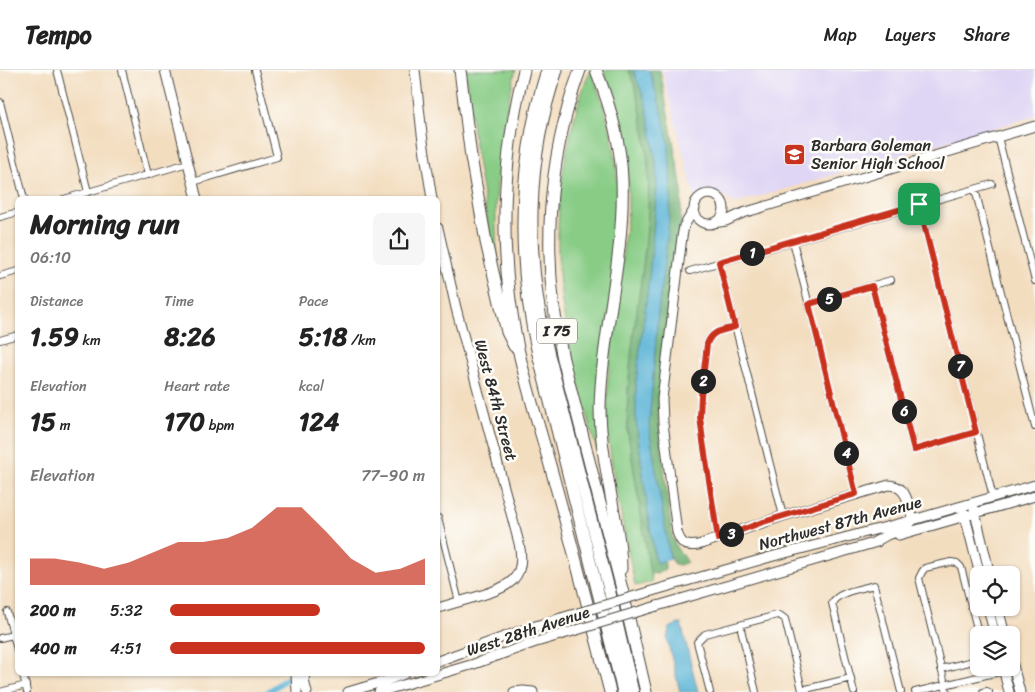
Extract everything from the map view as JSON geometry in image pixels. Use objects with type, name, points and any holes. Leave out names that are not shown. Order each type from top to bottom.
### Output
[{"type":"highway","points":[[460,70],[471,157],[486,242],[507,332],[521,359]]},
{"type":"highway","name":"I 75","points":[[524,70],[511,136],[507,171],[505,224],[509,292],[521,359],[610,692]]},
{"type":"highway","points":[[547,70],[536,108],[526,167],[522,222],[525,279],[538,354],[623,692]]},
{"type":"highway","points":[[557,70],[543,121],[535,170],[532,232],[534,280],[547,348],[610,593],[633,692]]},
{"type":"highway","name":"I 75","points":[[580,70],[564,120],[554,174],[549,226],[550,275],[562,353],[646,692]]},
{"type":"highway","points":[[596,70],[611,114],[619,148],[622,180],[622,212],[600,408],[606,471],[621,550],[622,589]]},
{"type":"street","points":[[57,70],[88,192]]},
{"type":"street","points":[[122,70],[148,175]]},
{"type":"street","points":[[165,70],[196,196]]},
{"type":"street","points":[[192,182],[277,157],[256,70]]},
{"type":"street","points":[[415,70],[432,196]]},
{"type":"street","points":[[0,102],[23,196]]},
{"type":"street","points":[[682,237],[690,226],[726,220],[743,213],[1035,126]]},
{"type":"street","points":[[998,137],[1035,281]]},
{"type":"street","points":[[74,196],[188,163]]},
{"type":"street","points":[[690,271],[992,184]]},
{"type":"street","points":[[975,189],[1035,427]]},
{"type":"street","points":[[743,213],[730,210],[712,194],[703,195],[698,200],[684,226],[662,399],[667,456],[679,539],[684,544],[691,546],[856,494],[889,485],[901,488],[905,494],[913,520],[905,528],[873,543]]},
{"type":"street","points":[[695,208],[699,220],[710,223],[720,219],[723,215],[722,202]]},
{"type":"street","points":[[919,204],[993,497]]},
{"type":"street","points":[[0,217],[15,213]]},
{"type":"street","name":"West 84th Street","points":[[440,237],[456,308],[522,558],[519,572],[502,589],[459,602]]},
{"type":"street","points":[[793,240],[856,494]]},
{"type":"street","points":[[719,262],[783,516]]},
{"type":"street","points":[[0,276],[15,272]]},
{"type":"street","points":[[809,304],[891,280]]},
{"type":"street","points":[[872,286],[914,450],[976,432]]},
{"type":"street","points":[[718,539],[700,417],[701,396],[709,338],[716,332],[735,327]]},
{"type":"street","points":[[0,340],[15,336]]},
{"type":"street","name":"Northwest 87th Avenue","points":[[652,591],[1035,485]]},
{"type":"street","name":"Northwest 87th Avenue","points":[[657,606],[1035,496]]},
{"type":"street","points":[[972,503],[988,566]]},
{"type":"street","points":[[962,506],[978,566]]},
{"type":"street","points":[[440,526],[459,602],[440,607]]},
{"type":"street","points":[[947,692],[918,578],[925,568],[951,562],[957,563],[961,567],[976,626]]},
{"type":"street","points":[[854,692],[832,603],[835,597],[840,594],[874,585],[901,692]]},
{"type":"street","name":"West 28th Avenue","points":[[440,661],[523,630],[652,591]]},
{"type":"street","name":"West 28th Avenue","points":[[440,674],[533,643],[657,606]]},
{"type":"street","points":[[7,612],[15,642]]},
{"type":"street","points":[[710,692],[697,642],[705,634],[776,615],[785,619],[802,691],[824,689],[851,678]]},
{"type":"street","points":[[740,624],[756,692]]},
{"type":"street","points":[[0,638],[13,635]]},
{"type":"street","points":[[941,670],[970,662]]},
{"type":"street","points":[[0,692],[26,689],[23,676]]},
{"type":"street","points":[[296,676],[297,692]]},
{"type":"street","points":[[305,676],[307,692]]},
{"type":"street","points":[[348,692],[399,676]]},
{"type":"street","name":"West 28th Avenue","points":[[379,692],[433,676]]},
{"type":"street","points":[[916,692],[976,676]]},
{"type":"street","points":[[1005,676],[1009,692]]},
{"type":"street","points":[[1016,676],[1020,692]]},
{"type":"street","points":[[514,692],[533,692]]},
{"type":"street","points":[[982,692],[989,692]]},
{"type":"shaded area","name":"Barbara Goleman Senior High School","points":[[662,70],[1035,70],[1035,116],[737,203],[714,192],[704,192],[695,198]]},
{"type":"green space","points":[[465,70],[516,70],[505,118],[498,166],[496,240],[498,265],[495,265],[476,154]]},
{"type":"green space","points":[[590,70],[612,135],[618,197],[600,453],[598,454],[569,343],[561,298],[558,249],[558,223],[563,171],[574,120]]},
{"type":"green space","points":[[603,70],[629,70],[643,120],[649,165],[648,227],[628,387],[627,412],[628,433],[652,582],[635,586],[608,437],[608,379],[628,209],[628,190],[626,155],[620,121]]},
{"type":"green space","points":[[629,70],[633,70],[645,100],[656,161],[657,186],[649,280],[636,381],[636,420],[656,563],[664,561],[665,564],[665,569],[657,574],[650,573],[628,433],[630,369],[645,249],[648,195],[646,141]]},
{"type":"green space","points":[[649,70],[660,70],[682,189],[680,232],[665,342],[658,415],[672,535],[676,548],[687,562],[680,565],[674,564],[669,553],[649,426],[658,313],[671,196],[669,145]]},
{"type":"water","points":[[633,70],[649,70],[662,112],[669,145],[671,196],[658,313],[649,426],[671,559],[656,563],[636,420],[636,381],[649,280],[657,186],[656,161],[645,100]]},
{"type":"water","points":[[681,623],[698,692],[680,692],[667,639],[669,628]]},
{"type":"waterway","points":[[268,692],[286,679]]},
{"type":"place","name":"Barbara Goleman Senior High School","points":[[795,154]]},
{"type":"route","points":[[919,204],[976,432],[914,450],[872,286],[809,304],[856,494],[760,523],[718,539],[700,417],[709,338],[716,332],[735,327],[719,262],[919,204]]}]
